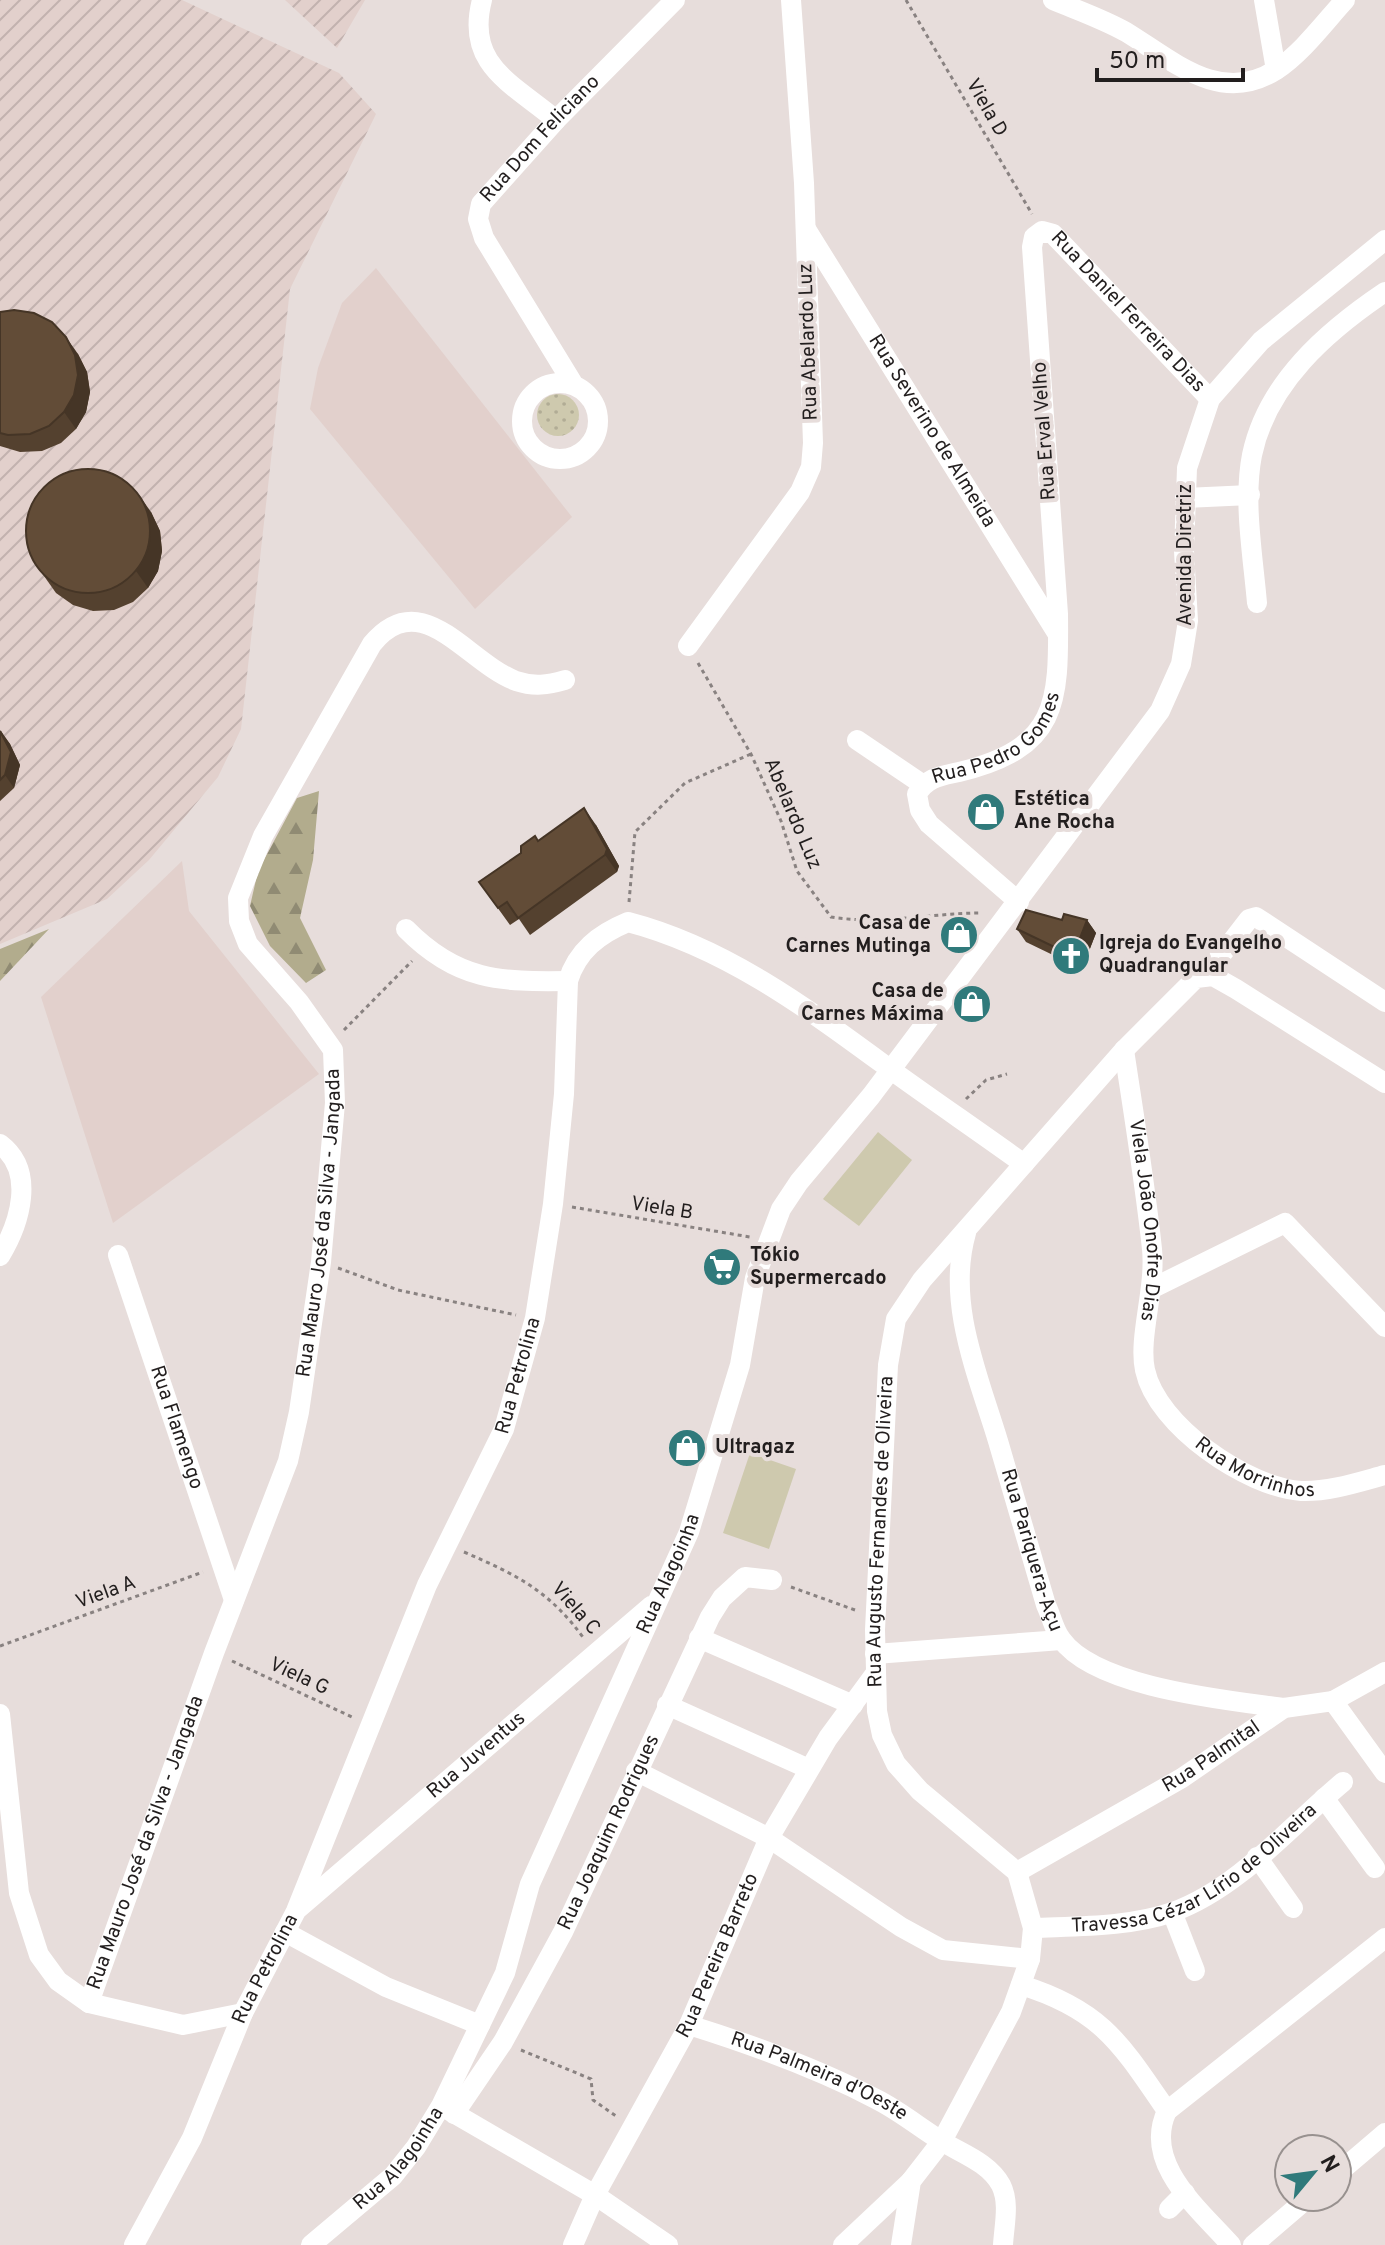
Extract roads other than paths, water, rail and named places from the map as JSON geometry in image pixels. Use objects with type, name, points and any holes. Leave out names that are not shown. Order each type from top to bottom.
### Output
[{"type":"street","points":[[482,0],[476,37],[486,61],[556,120]]},
{"type":"street","name":"Rua Dom Feliciano","points":[[572,382],[495,259],[478,219],[481,204],[556,120],[675,0]]},
{"type":"street","name":"Rua Abelardo Luz","points":[[688,646],[800,492],[811,467],[813,443],[804,225],[791,0]]},
{"type":"street","points":[[1053,0],[1124,31],[1202,80],[1226,84],[1252,80],[1276,70],[1345,0]]},
{"type":"street","points":[[1264,0],[1276,70]]},
{"type":"street","name":"Rua Severino de Almeida","points":[[804,225],[1058,635]]},
{"type":"street","name":"Rua Erval Velho","points":[[1042,231],[1034,237],[1032,247],[1058,635]]},
{"type":"street","name":"Rua Daniel Ferreira Dias","points":[[1042,231],[1053,234],[1210,399]]},
{"type":"street","name":"Avenida Diretriz","points":[[1015,908],[1160,711],[1181,664],[1188,621],[1185,498],[1191,455],[1210,399],[1261,341],[1385,240]]},
{"type":"street","points":[[1257,603],[1250,495],[1252,456],[1265,419],[1291,375],[1325,336],[1385,292]]},
{"type":"street","points":[[1185,498],[1250,495]]},
{"type":"street","name":"Rua Mauro José da Silva - Jangada","points":[[89,2003],[214,1653],[288,1461],[307,1370],[321,1262],[336,1078],[330,1044],[248,944],[239,921],[238,898],[263,836],[372,644],[385,628],[400,620],[417,621],[443,633],[515,680],[542,686],[565,680]]},
{"type":"street","name":"Rua Pedro Gomes","points":[[1015,908],[929,824],[917,794],[922,784],[935,777],[1008,757],[1028,744],[1054,702],[1058,635]]},
{"type":"street","name":"Rua Pedro Gomes","points":[[857,740],[922,784]]},
{"type":"street","name":"Rua Alagoinha","points":[[311,2245],[393,2176],[448,2110],[480,2025],[505,1973],[530,1884],[689,1532],[726,1418],[740,1365],[755,1278],[767,1240],[799,1182],[1015,908]]},
{"type":"street","name":"Rua Augusto Fernandes de Oliveira","points":[[1017,1872],[920,1791],[896,1764],[882,1735],[875,1664],[883,1444],[892,1336],[907,1300],[1124,1050],[1189,983],[1205,976],[1249,919],[1256,917],[1385,1002]]},
{"type":"street","name":"Rua Petrolina","points":[[134,2245],[192,2138],[243,2013],[296,1911],[445,1545],[504,1429],[535,1318],[553,1204],[564,1094],[568,981],[572,969],[587,946],[628,922],[656,930],[736,966],[800,1004],[890,1070]]},
{"type":"street","points":[[406,929],[425,948],[475,976],[504,981],[568,981]]},
{"type":"street","points":[[1205,976],[1213,976],[1236,989],[1385,1083]]},
{"type":"street","name":"Viela João Onofre Dias","points":[[1124,1050],[1152,1252],[1153,1288],[1144,1342],[1144,1367],[1150,1389]]},
{"type":"street","points":[[890,1070],[1024,1164]]},
{"type":"street","points":[[0,1144],[20,1168],[21,1184],[13,1232],[0,1256]]},
{"type":"street","points":[[1153,1288],[1285,1223],[1385,1327]]},
{"type":"street","name":"Rua Pariquera-Açu","points":[[967,1231],[961,1250],[959,1299],[970,1349],[1046,1605],[1061,1640],[1092,1665],[1143,1684],[1284,1708]]},
{"type":"street","name":"Rua Flamengo","points":[[118,1255],[234,1600]]},
{"type":"street","name":"Rua Morrinhos","points":[[1150,1389],[1173,1417],[1216,1456],[1246,1476],[1273,1487],[1303,1491],[1385,1475]]},
{"type":"street","name":"Rua Joaquim Rodrigues","points":[[448,2110],[503,2042],[534,1986],[699,1638],[734,1584],[754,1575],[772,1580]]},
{"type":"street","name":"Rua Juventus","points":[[296,1911],[656,1602]]},
{"type":"street","points":[[699,1638],[853,1705]]},
{"type":"street","points":[[875,1664],[1061,1640]]},
{"type":"street","name":"Rua Pereira Barreto","points":[[573,2245],[595,2195],[689,2025],[769,1838],[809,1769],[853,1705],[875,1664]]},
{"type":"street","points":[[1385,1672],[1333,1701],[1385,1773]]},
{"type":"street","name":"Rua Palmital","points":[[1017,1872],[1182,1778],[1284,1708],[1333,1701]]},
{"type":"street","points":[[667,1705],[809,1769]]},
{"type":"street","points":[[0,1714],[19,1893],[39,1955],[58,1981],[89,2003],[183,2025],[243,2013]]},
{"type":"street","points":[[636,1771],[769,1838],[901,1927],[943,1950],[1030,1959]]},
{"type":"street","name":"Travessa Cézar Lírio de Oliveira","points":[[1033,1928],[1116,1924],[1172,1912],[1212,1892],[1343,1782]]},
{"type":"street","points":[[1324,1798],[1375,1868]]},
{"type":"street","points":[[1257,1857],[1293,1908]]},
{"type":"street","points":[[843,2245],[911,2181],[942,2141],[1011,2012],[1030,1959],[1033,1928],[1017,1872]]},
{"type":"street","points":[[1172,1912],[1195,1971]]},
{"type":"street","points":[[285,1932],[386,1987],[480,2025]]},
{"type":"street","points":[[1231,2245],[1185,2193],[1161,2153],[1160,2125],[1167,2111],[1385,1938]]},
{"type":"street","points":[[505,1973],[534,1986]]},
{"type":"street","points":[[1021,1985],[1056,1996],[1099,2021],[1132,2060],[1167,2111]]},
{"type":"street","name":"Rua Palmeira d'Oeste","points":[[689,2025],[777,2054],[833,2078],[878,2100],[992,2172],[1002,2188],[1006,2207],[1003,2245]]},
{"type":"street","points":[[448,2110],[595,2195],[668,2245]]},
{"type":"street","points":[[1353,2160],[1385,2133]]},
{"type":"street","points":[[901,2245],[911,2181]]},
{"type":"street","points":[[1169,2209],[1185,2193]]},
{"type":"street","points":[[1253,2245],[1290,2213]]},
{"type":"place","name":"Estética Ane Rocha","points":[[986,812]]},
{"type":"place","name":"Casa de Carnes Mutinga","points":[[959,935]]},
{"type":"place","name":"Igreja do Evangelho Quadrangular","points":[[1071,956]]},
{"type":"place","name":"Casa de Carnes Máxima","points":[[972,1004]]},
{"type":"place","name":"Tókio Supermercado","points":[[722,1267]]},
{"type":"place","name":"Ultragaz","points":[[687,1448]]}]
